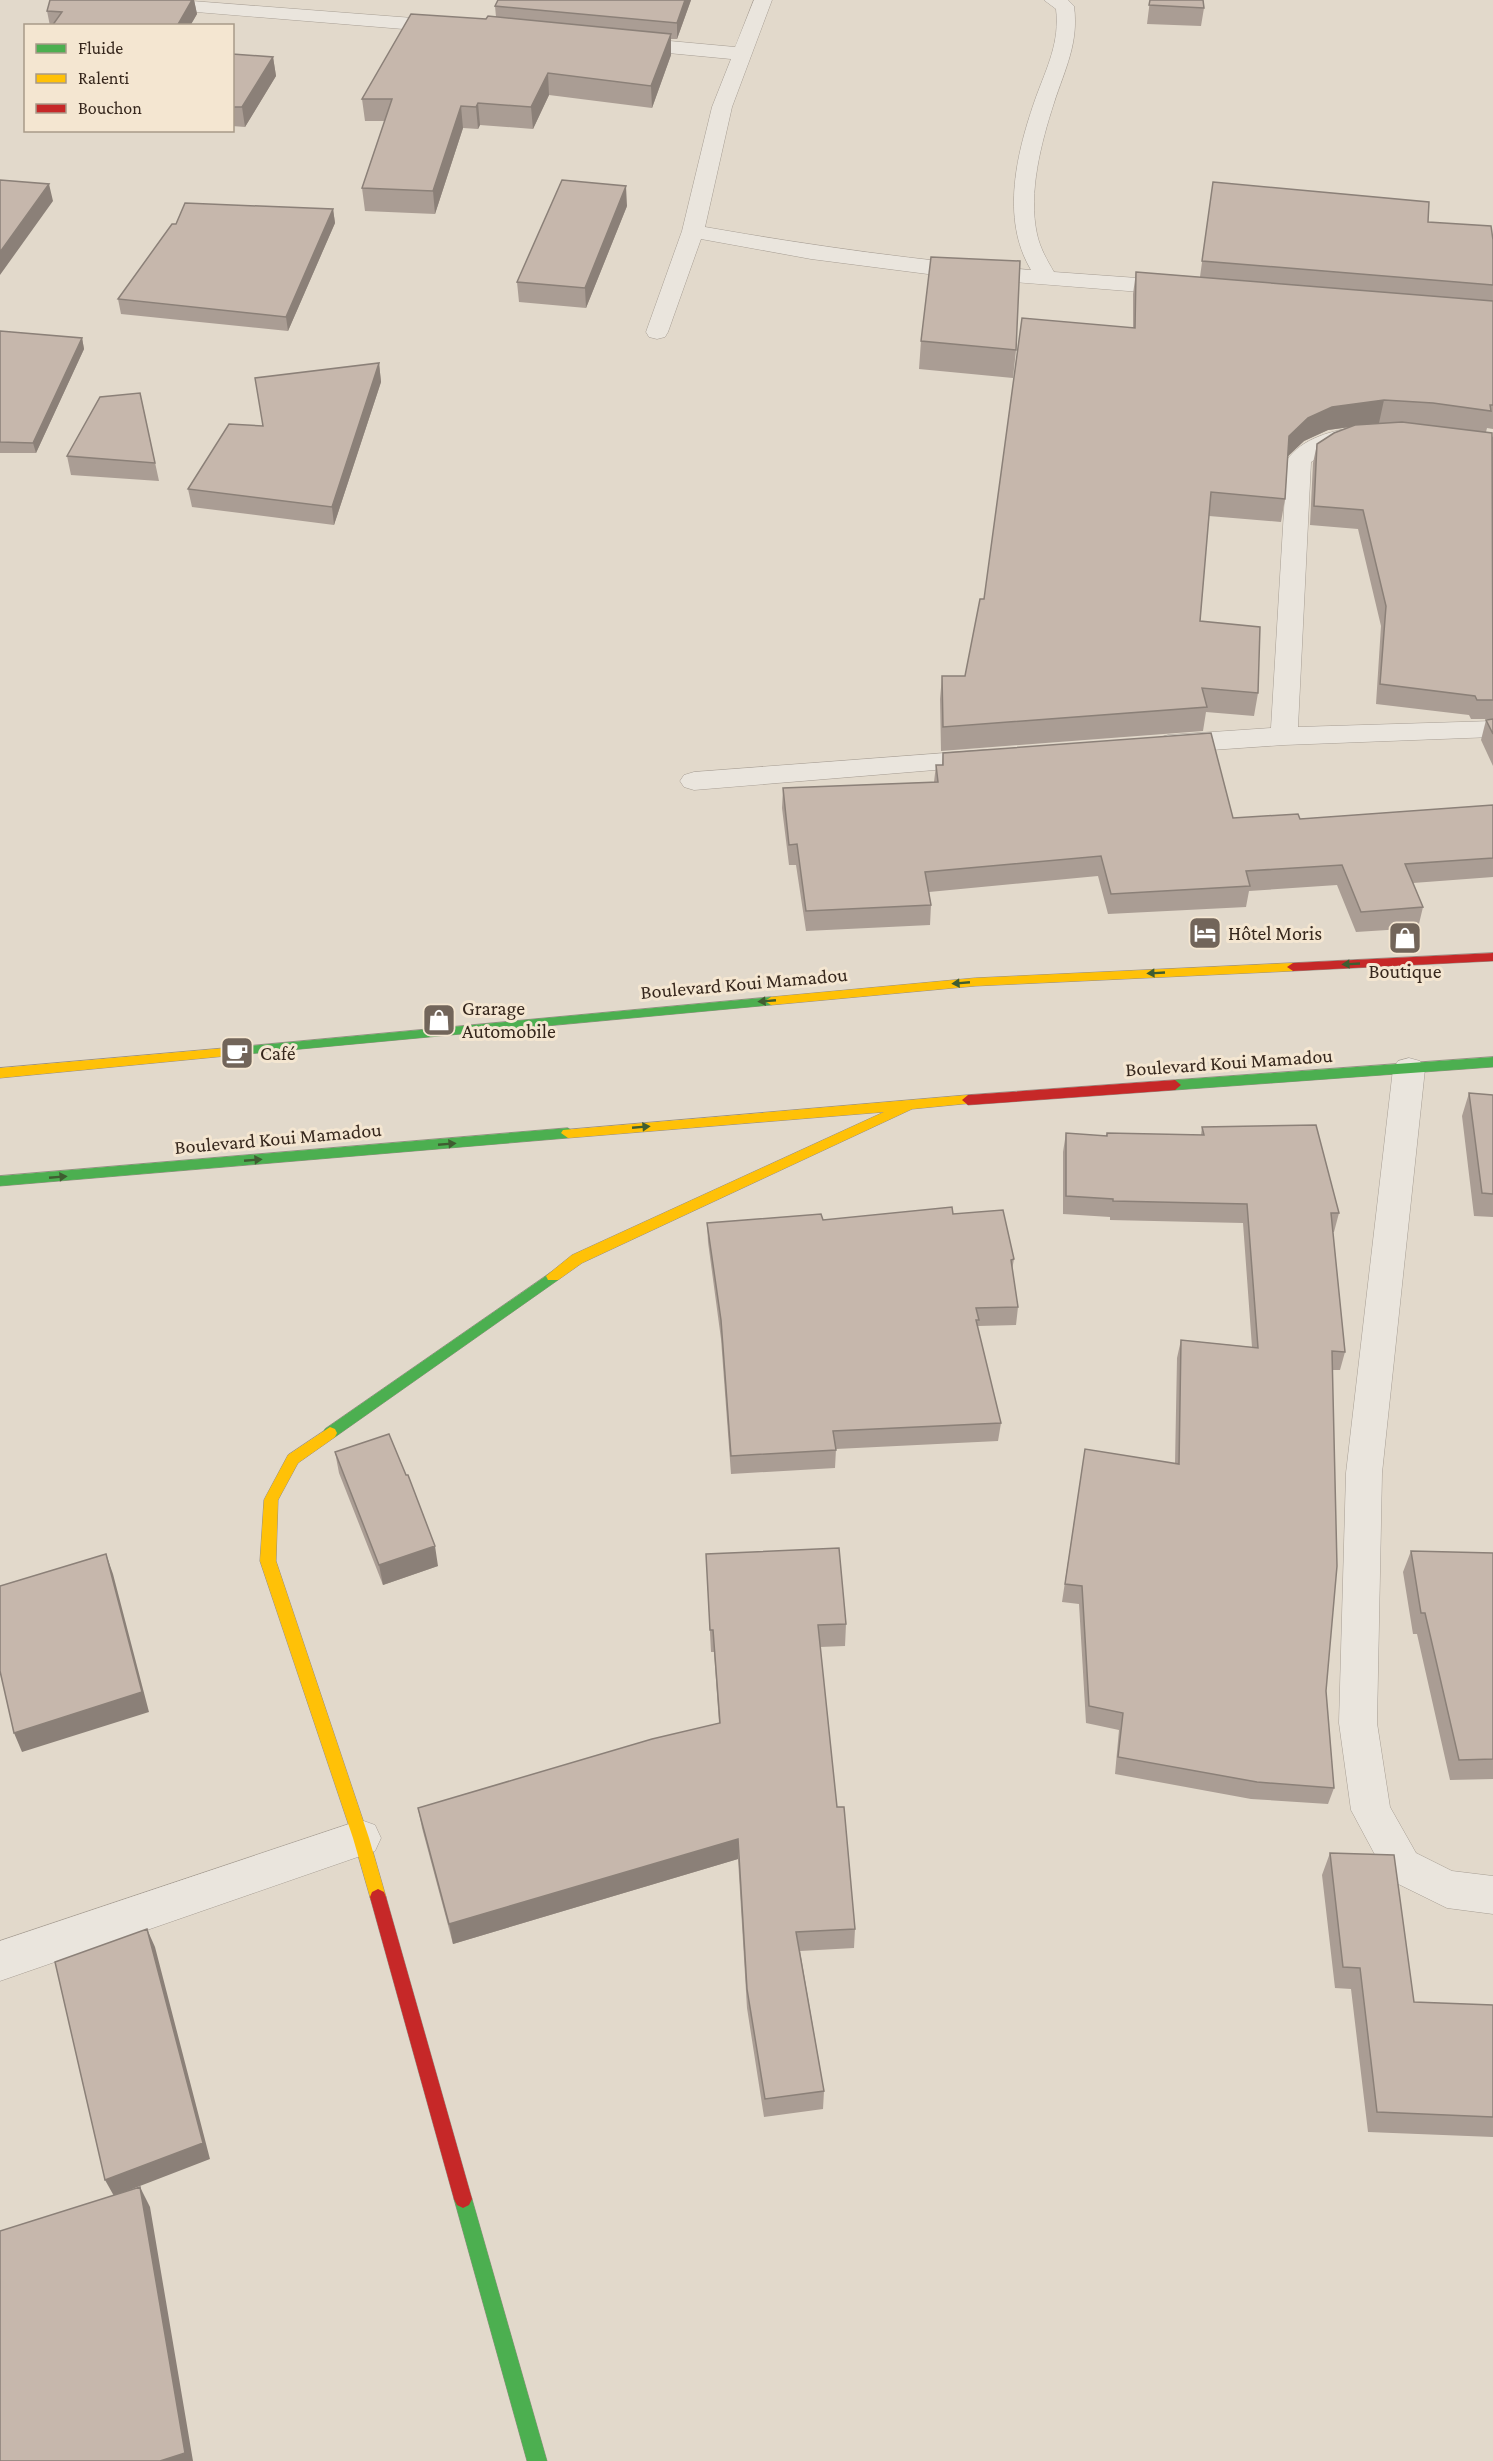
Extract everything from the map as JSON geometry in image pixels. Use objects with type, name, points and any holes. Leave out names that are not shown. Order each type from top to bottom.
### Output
[{"type":"main road","name":"Boulevard Koui Mamadou","points":[[0,1073],[975,982],[1493,957]]},
{"type":"main road","name":"Boulevard Koui Mamadou","points":[[0,1181],[912,1104],[1493,1062]]},
{"type":"main road","points":[[537,2461],[361,1838],[268,1561],[271,1500],[292,1459],[578,1259],[912,1104]]},
{"type":"street","points":[[657,332],[693,231],[722,107],[764,0]]},
{"type":"street","points":[[1047,278],[1031,249],[1024,224],[1023,201],[1044,104],[1065,51],[1067,17],[1065,6],[1053,0]]},
{"type":"street","points":[[179,6],[465,27]]},
{"type":"street","points":[[604,41],[743,54]]},
{"type":"street","points":[[693,231],[811,252],[951,270],[1200,290]]},
{"type":"street","points":[[1284,736],[1299,460],[1315,446],[1332,438],[1379,432]]},
{"type":"street","points":[[1142,747],[1284,736],[1493,729]]},
{"type":"street","points":[[693,781],[1012,757]]},
{"type":"street","points":[[1409,1069],[1364,1473],[1358,1723],[1371,1810],[1402,1866],[1447,1889],[1493,1895]]},
{"type":"street","points":[[0,1961],[361,1838]]},
{"type":"building","points":[[50,0],[192,0],[178,24],[53,24],[62,12],[47,11]]},
{"type":"building","points":[[498,0],[685,0],[677,23],[495,6]]},
{"type":"building","points":[[1150,0],[1203,0],[1204,8],[1149,5]]},
{"type":"building","points":[[411,14],[486,19],[488,16],[671,34],[651,86],[548,73],[531,107],[478,103],[476,107],[461,106],[433,191],[362,188],[392,99],[362,99]]},
{"type":"building","points":[[234,54],[273,57],[242,107],[234,107]]},
{"type":"building","points":[[0,180],[49,184],[0,252]]},
{"type":"building","points":[[562,180],[626,186],[585,288],[517,282]]},
{"type":"building","points":[[1213,182],[1429,202],[1428,222],[1491,226],[1493,285],[1202,261]]},
{"type":"building","points":[[185,203],[333,209],[286,317],[118,299],[172,224],[176,224]]},
{"type":"building","points":[[931,257],[1020,261],[1016,350],[921,341]]},
{"type":"building","points":[[1136,272],[1493,301],[1493,405],[1490,405],[1491,411],[1433,403],[1384,400],[1332,407],[1308,418],[1289,436],[1285,499],[1211,492],[1200,621],[1260,627],[1258,693],[1202,688],[1207,707],[943,727],[942,676],[965,676],[980,599],[984,599],[1022,318],[1135,328]]},
{"type":"building","points":[[0,331],[82,338],[33,443],[0,442]]},
{"type":"building","points":[[379,363],[332,507],[188,489],[229,424],[263,426],[255,378]]},
{"type":"building","points":[[140,393],[155,463],[67,456],[100,397]]},
{"type":"building","points":[[1402,422],[1492,433],[1493,700],[1477,700],[1475,696],[1380,684],[1386,606],[1363,510],[1314,506],[1317,444],[1334,433],[1355,425]]},
{"type":"building","points":[[1493,719],[1493,734],[1486,720]]},
{"type":"building","points":[[1211,733],[1233,818],[1298,814],[1300,819],[1493,805],[1493,858],[1405,864],[1423,907],[1361,912],[1342,865],[1246,871],[1250,886],[1111,894],[1101,856],[925,872],[931,905],[806,911],[797,844],[789,845],[783,788],[938,782],[936,765],[943,765],[943,753]]},
{"type":"building","points":[[1469,1093],[1493,1095],[1493,1194],[1482,1193]]},
{"type":"building","points":[[1316,1125],[1339,1213],[1331,1213],[1345,1352],[1332,1351],[1337,1566],[1326,1691],[1334,1788],[1257,1782],[1118,1757],[1123,1713],[1089,1706],[1082,1586],[1065,1584],[1085,1449],[1179,1464],[1181,1340],[1258,1348],[1247,1204],[1113,1201],[1113,1199],[1066,1196],[1066,1133],[1107,1136],[1107,1133],[1204,1135],[1202,1127]]},
{"type":"building","points":[[952,1207],[953,1214],[1003,1210],[1014,1259],[1011,1260],[1018,1307],[976,1308],[979,1320],[976,1320],[1001,1423],[833,1431],[836,1450],[731,1456],[721,1320],[707,1223],[821,1214],[823,1220]]},
{"type":"building","points":[[389,1434],[406,1475],[408,1475],[435,1546],[379,1565],[335,1452]]},
{"type":"building","points":[[839,1548],[846,1624],[818,1625],[837,1807],[844,1807],[855,1929],[796,1932],[824,2091],[765,2099],[747,1989],[738,1839],[449,1924],[418,1808],[652,1739],[720,1723],[713,1630],[710,1630],[706,1554]]},
{"type":"building","points":[[1411,1551],[1493,1553],[1493,1759],[1459,1760],[1425,1613],[1421,1613]]},
{"type":"building","points":[[106,1554],[142,1692],[14,1733],[0,1671],[0,1586]]},
{"type":"building","points":[[1330,1853],[1394,1855],[1414,2002],[1493,2005],[1493,2117],[1377,2112],[1360,1968],[1343,1967]]},
{"type":"building","points":[[147,1929],[203,2143],[105,2180],[55,1962]]},
{"type":"building","points":[[140,2187],[185,2453],[160,2461],[0,2461],[0,2231]]},
{"type":"traffic: fast","points":[[226,1052],[771,1001]]},
{"type":"traffic: fast","points":[[1175,1085],[1493,1062]]},
{"type":"traffic: fast","points":[[0,1181],[568,1133]]},
{"type":"traffic: fast","points":[[330,1433],[553,1276]]},
{"type":"traffic: fast","points":[[463,2199],[537,2461]]},
{"type":"traffic: slow","points":[[771,1001],[975,982],[1293,967]]},
{"type":"traffic: slow","points":[[0,1073],[226,1052]]},
{"type":"traffic: slow","points":[[568,1133],[968,1100]]},
{"type":"traffic: slow","points":[[553,1276],[577,1259],[912,1104]]},
{"type":"traffic: slow","points":[[330,1433],[293,1459],[271,1500],[268,1561],[361,1838],[378,1897]]},
{"type":"traffic: jam","points":[[1293,967],[1493,957]]},
{"type":"traffic: jam","points":[[968,1100],[1175,1085]]},
{"type":"traffic: jam","points":[[378,1897],[463,2199]]},
{"type":"place","name":"Hôtel Moris","points":[[1205,933]]},
{"type":"place","name":"Boutique","points":[[1405,938]]},
{"type":"place","name":"Grarage Automobile","points":[[439,1020]]},
{"type":"place","name":"Café","points":[[237,1053]]}]
